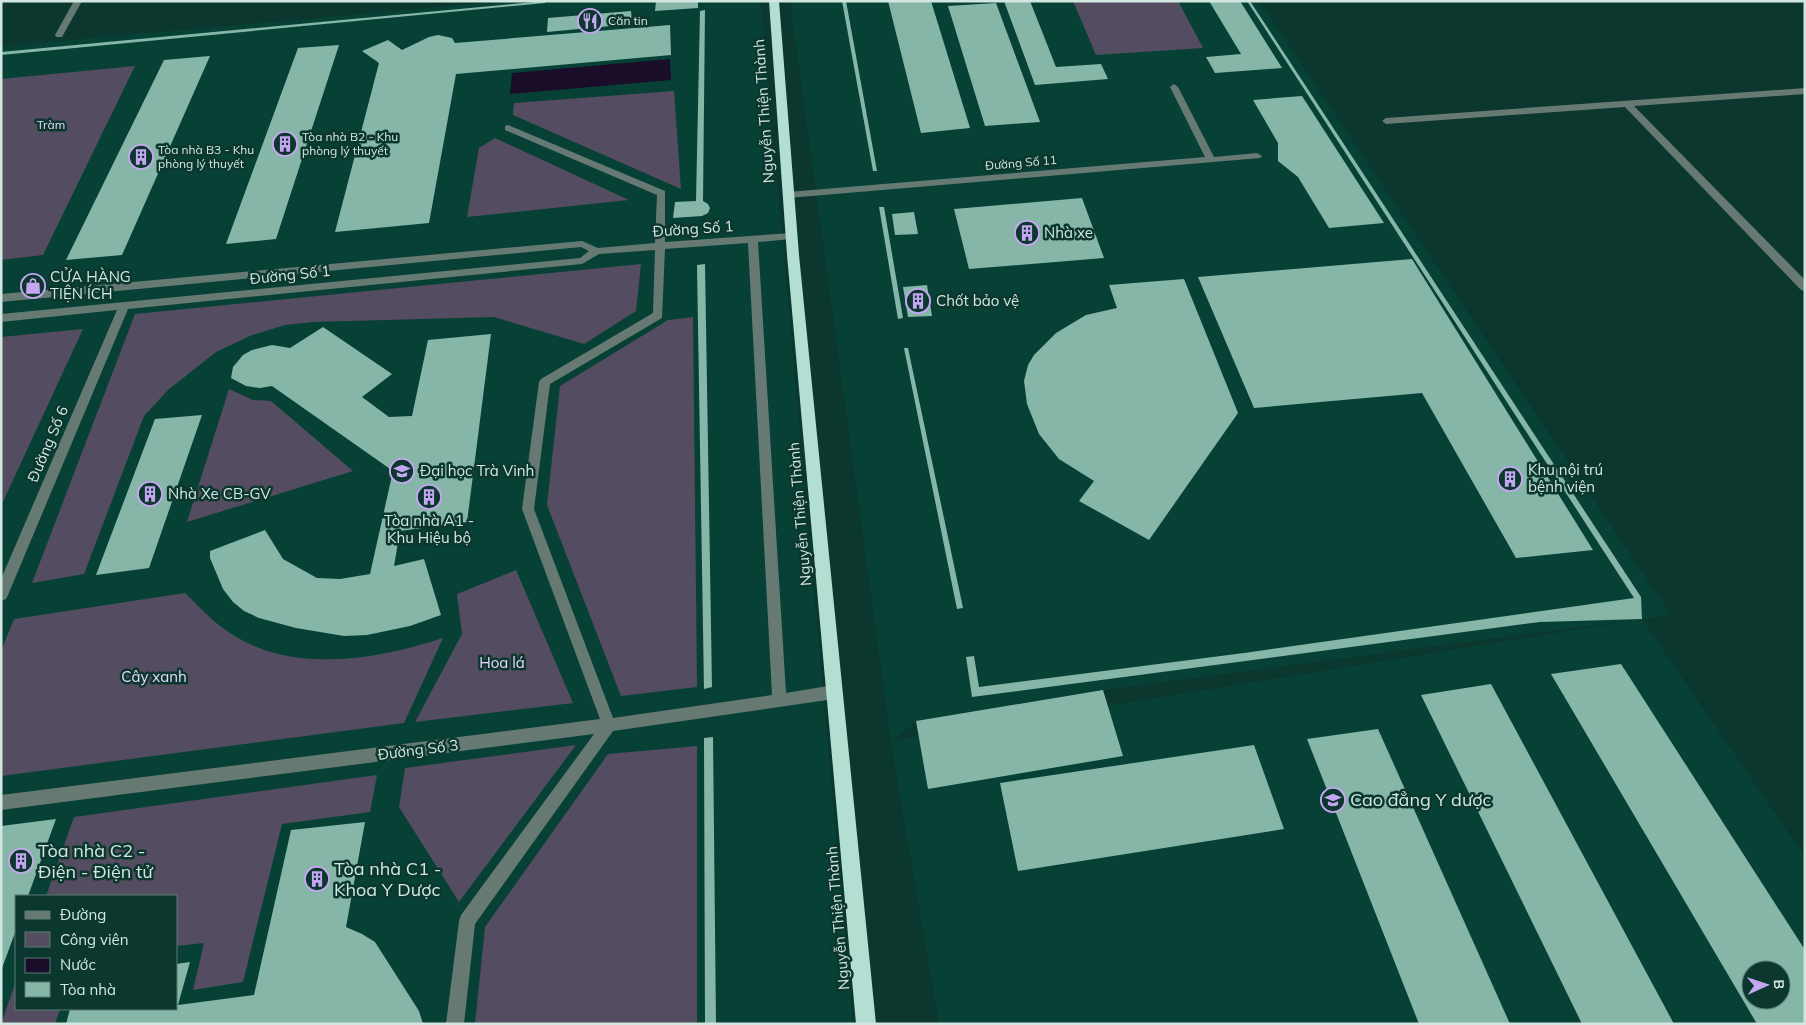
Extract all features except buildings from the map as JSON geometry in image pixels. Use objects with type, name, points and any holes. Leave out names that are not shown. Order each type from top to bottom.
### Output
[{"type":"highway","name":"Nguyễn Thiện Thành","points":[[774,1],[791,236],[866,1024]]},
{"type":"street","points":[[59,36],[78,1]]},
{"type":"street","points":[[1174,87],[1211,160]]},
{"type":"street","points":[[1386,121],[1805,91]]},
{"type":"street","points":[[1627,104],[1805,287]]},
{"type":"street","points":[[455,1024],[467,921],[609,725],[528,509],[545,382],[658,315],[662,193],[508,128]]},
{"type":"street","name":"Đường Số 11","points":[[788,195],[1257,156]]},
{"type":"street","name":"Đường Số 1","points":[[1,318],[582,261],[597,251],[791,236]]},
{"type":"street","points":[[753,239],[779,700]]},
{"type":"street","points":[[1,298],[582,244],[597,251]]},
{"type":"street","name":"Đường Số 6","points":[[1,595],[124,306]]},
{"type":"street","name":"Đường Số 3","points":[[1,802],[609,725],[834,692]]},
{"type":"shaded area","name":"Đại học Trà Vinh","points":[[505,1],[761,1],[853,1024],[1,1024],[1,46]]},
{"type":"shaded area","points":[[790,1],[1259,1],[1671,615],[1103,690],[916,721],[892,741],[1642,619],[1805,857],[1805,1024],[939,1024],[891,742]]},
{"type":"green space","points":[[1073,1],[1178,1],[1203,48],[1096,55]]},
{"type":"green space","name":"Tràm","points":[[135,66],[43,255],[1,260],[1,79]]},
{"type":"green space","points":[[674,91],[681,189],[513,115],[514,103]]},
{"type":"green space","points":[[495,138],[629,200],[467,217],[479,148]]},
{"type":"green space","points":[[641,264],[636,311],[584,344],[494,317],[313,322],[285,325],[252,335],[216,352],[168,390],[144,416],[84,574],[32,583],[135,314]]},
{"type":"green space","points":[[693,317],[697,687],[621,696],[547,505],[560,386],[668,320]]},
{"type":"green space","points":[[83,329],[1,506],[1,337]]},
{"type":"green space","points":[[229,389],[253,400],[271,401],[353,471],[187,522]]},
{"type":"green space","name":"Hoa lá","points":[[516,570],[573,703],[415,722],[462,634],[457,594]]},
{"type":"green space","name":"Cây xanh","points":[[185,593],[231,634],[262,649],[287,656],[339,659],[366,656],[393,652],[443,638],[404,723],[1,776],[1,651],[14,619]]},
{"type":"green space","points":[[576,745],[459,902],[399,807],[405,768]]},
{"type":"green space","points":[[697,746],[697,1024],[475,1024],[485,927],[608,754]]},
{"type":"green space","points":[[377,775],[370,812],[282,824],[243,982],[193,990],[204,943],[178,946],[178,895],[46,895],[74,817]]},
{"type":"green space","points":[[15,984],[15,1010],[60,1010],[55,1024],[1,1024]]},
{"type":"water","points":[[670,59],[671,80],[510,94],[512,73]]},
{"type":"place","name":"Căn tin","points":[[590,21]]},
{"type":"place","name":"Tòa nhà B2 - Khu phòng lý thuyết","points":[[285,144]]},
{"type":"place","name":"Tòa nhà B3 - Khu phòng lý thuyết","points":[[141,157]]},
{"type":"place","name":"Nhà xe","points":[[1027,233]]},
{"type":"place","name":"CỬA HÀNG TIỆN ÍCH","points":[[33,286]]},
{"type":"place","name":"Chốt bảo vệ","points":[[918,301]]},
{"type":"place","name":"Đại học Trà Vinh","points":[[402,471]]},
{"type":"place","name":"Khu nội trú bệnh viện","points":[[1510,479]]},
{"type":"place","name":"Nhà Xe CB-GV","points":[[150,494]]},
{"type":"place","name":"Tòa nhà A1 - Khu Hiệu bộ","points":[[429,497]]},
{"type":"place","name":"Cao đẳng Y dược","points":[[1333,800]]},
{"type":"place","name":"Tòa nhà C2 - Điện - Điện tử","points":[[21,861]]},
{"type":"place","name":"Tòa nhà C1 - Khoa Y Dược","points":[[317,879]]}]
